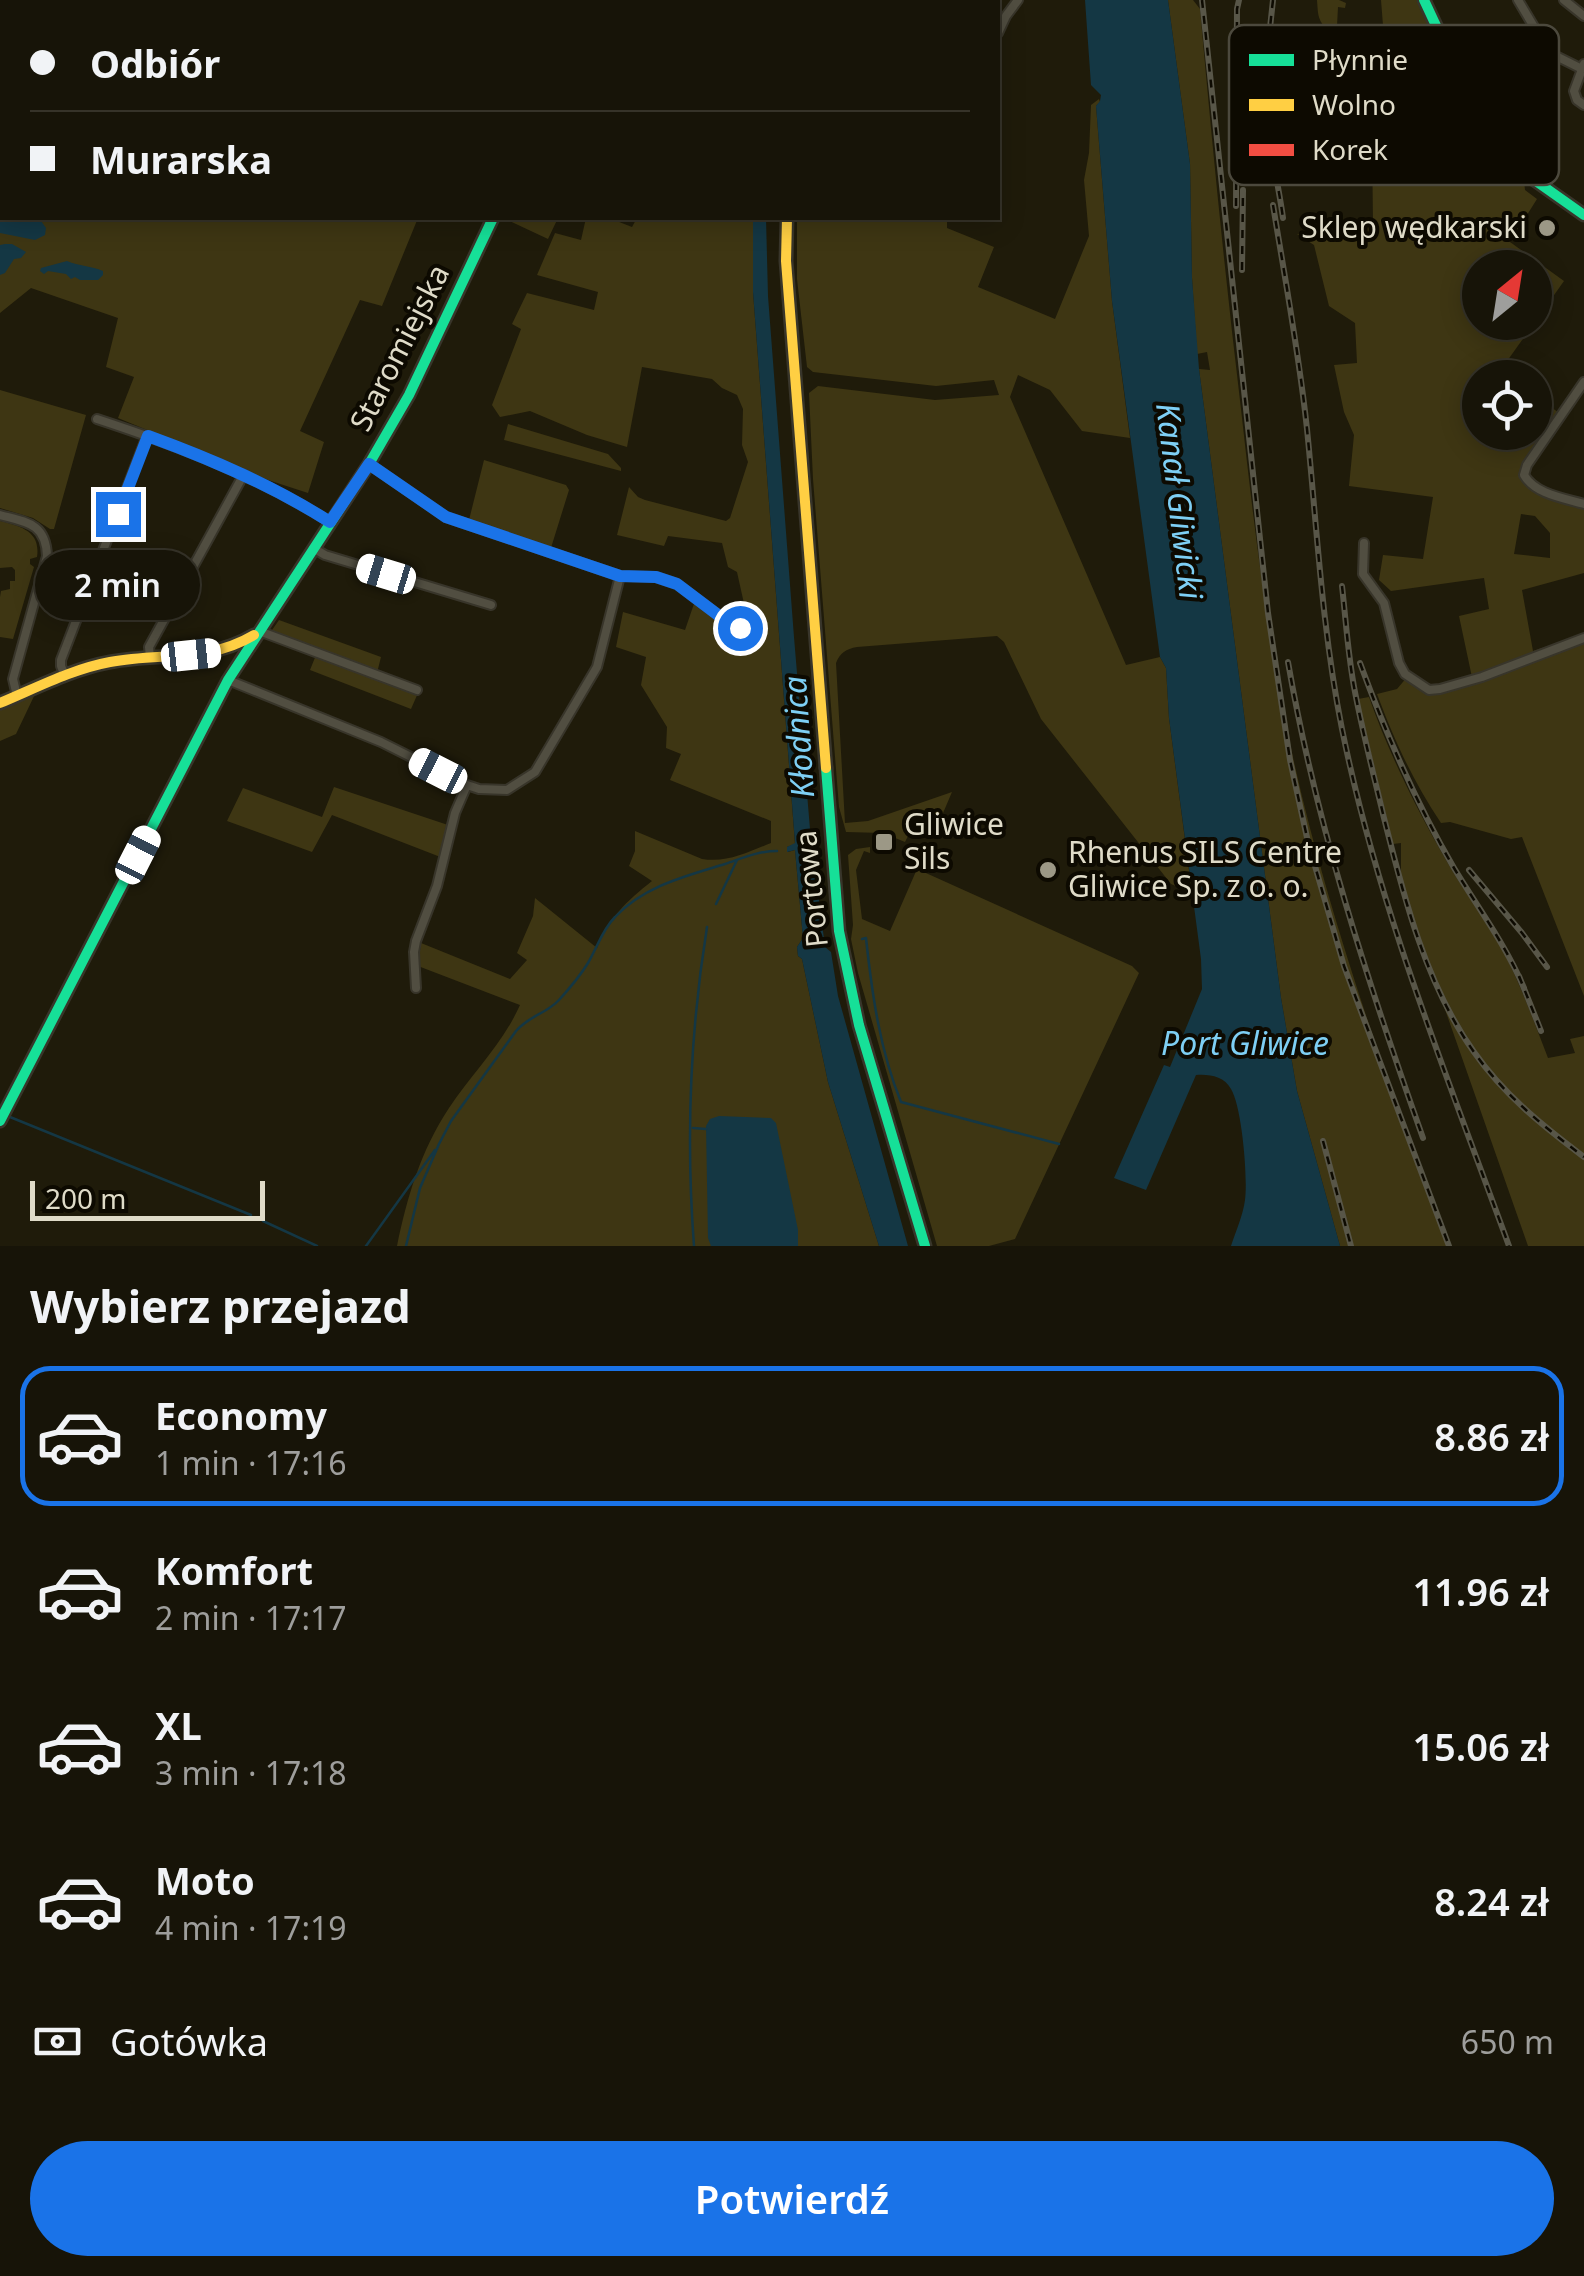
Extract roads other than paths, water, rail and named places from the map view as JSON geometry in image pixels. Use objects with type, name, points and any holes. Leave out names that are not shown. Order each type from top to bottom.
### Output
[{"type":"street","points":[[1000,30],[1018,0]]},
{"type":"street","points":[[1424,0],[1436,25]]},
{"type":"street","points":[[1518,0],[1533,25]]},
{"type":"street","points":[[1564,0],[1584,16]]},
{"type":"street","points":[[1559,57],[1583,66],[1574,91],[1584,105]]},
{"type":"street","points":[[1542,185],[1584,215]]},
{"type":"street","name":"Staromiejska","points":[[0,1121],[228,680],[369,464],[409,395],[492,220]]},
{"type":"street","name":"Portowa","points":[[787,220],[788,300],[839,931],[859,1025],[925,1246]]},
{"type":"street","points":[[1584,382],[1580,395],[1524,475],[1541,490],[1584,504]]},
{"type":"street","points":[[97,419],[244,474],[330,522]]},
{"type":"street","points":[[64,676],[61,660],[148,436]]},
{"type":"street","points":[[369,464],[446,517],[620,576],[656,577],[677,584],[740,628]]},
{"type":"street","points":[[150,657],[148,647],[244,474]]},
{"type":"street","points":[[0,515],[30,523],[45,537],[47,546],[13,679],[17,696]]},
{"type":"street","points":[[1364,543],[1363,574],[1384,602],[1400,663],[1405,674],[1430,690],[1482,677],[1584,638]]},
{"type":"street","points":[[313,548],[325,556],[492,605]]},
{"type":"street","points":[[228,680],[381,742],[479,790],[507,790],[534,772],[597,668],[620,576]]},
{"type":"street","points":[[220,652],[259,631],[417,690]]},
{"type":"street","points":[[0,702],[108,663],[229,651],[238,665]]},
{"type":"street","points":[[416,988],[416,941],[436,886],[455,813],[468,785]]},
{"type":"water","points":[[1085,0],[1168,0],[1190,164],[1192,278],[1199,369],[1281,998],[1297,1091],[1340,1246],[1231,1246],[1245,1200],[1245,1160],[1235,1098],[1228,1085],[1216,1077],[1196,1075],[1146,1190],[1114,1178],[1164,1065],[1170,1067],[1202,989],[1166,668],[1160,657],[1112,301],[1096,106],[1101,95],[1091,85]]},
{"type":"water","points":[[0,220],[40,220],[46,228],[45,235],[35,240],[0,233]]},
{"type":"water","name":"Kłodnica","points":[[753,220],[766,220],[768,296],[794,637],[810,829],[825,947],[831,952],[838,996],[908,1246],[879,1246],[828,1082],[802,959],[798,956],[797,947],[803,938],[795,850],[787,852],[787,847],[795,843],[753,292]]},
{"type":"water","points":[[12,244],[26,252],[0,275],[0,245]]},
{"type":"water","points":[[67,261],[103,271],[103,275],[98,280],[80,280],[40,271]]},
{"type":"water","points":[[771,1118],[776,1123],[798,1246],[711,1246],[706,1126],[710,1119]]},
{"type":"waterway","points":[[406,1246],[420,1188],[451,1121],[516,1031],[554,1005],[574,982],[615,917],[639,897],[666,883],[751,855],[777,851]]},
{"type":"waterway","points":[[716,904],[737,860]]},
{"type":"waterway","points":[[694,1246],[691,1086],[707,927]]},
{"type":"waterway","points":[[862,939],[866,938],[882,1042],[901,1102],[1059,1144]]},
{"type":"waterway","points":[[10,1117],[251,1215]]},
{"type":"waterway","points":[[693,1128],[706,1129]]},
{"type":"waterway","points":[[366,1246],[435,1150]]},
{"type":"waterway","points":[[263,1221],[317,1246]]},
{"type":"railway","points":[[1202,0],[1268,613],[1290,760],[1308,842],[1344,966],[1449,1246]]},
{"type":"railway","points":[[1237,25],[1239,0]]},
{"type":"railway","points":[[1271,25],[1273,0]]},
{"type":"railway","points":[[1236,185],[1236,206]]},
{"type":"railway","points":[[1277,185],[1283,218]]},
{"type":"railway","points":[[1242,270],[1243,190]]},
{"type":"railway","points":[[1273,205],[1304,401],[1321,579],[1342,729],[1394,926],[1509,1246]]},
{"type":"railway","points":[[1342,586],[1365,739],[1400,879],[1430,970],[1457,1026],[1486,1068],[1525,1109],[1584,1157]]},
{"type":"railway","points":[[1288,662],[1313,783],[1345,903],[1423,1138]]},
{"type":"railway","points":[[1360,663],[1427,819],[1524,988]]},
{"type":"railway","points":[[1469,870],[1547,967]]},
{"type":"railway","points":[[1519,976],[1541,1031]]},
{"type":"railway","points":[[1323,1141],[1351,1246]]},
{"type":"place","name":"Sklep wędkarski","points":[[1547,228]]},
{"type":"place","name":"Gliwice Sils","points":[[884,842]]},
{"type":"place","name":"Rhenus SILS Centre Gliwice Sp. z o. o.","points":[[1048,870]]},
{"type":"water label","name":"Kanał Gliwicki","points":[[1179,501]]},
{"type":"water label","name":"Port Gliwice","points":[[1245,1044]]}]
